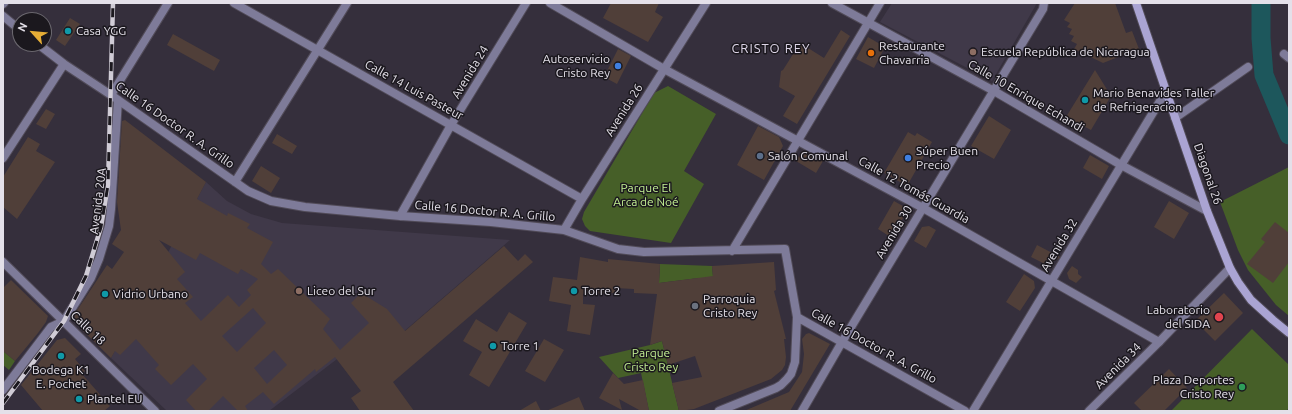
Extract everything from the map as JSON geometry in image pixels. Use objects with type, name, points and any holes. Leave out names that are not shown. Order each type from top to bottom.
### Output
[{"type":"main road","name":"Diagonal 26","points":[[1136,3],[1175,118],[1230,268],[1251,300],[1289,333]]},
{"type":"street","points":[[115,98],[168,3]]},
{"type":"street","name":"Calle 14 Luis Pasteur","points":[[234,3],[582,199]]},
{"type":"street","points":[[235,182],[347,3]]},
{"type":"street","name":"Avenida 24","points":[[400,216],[452,125],[526,3]]},
{"type":"street","name":"Calle 12 Tomás Guardia","points":[[550,3],[664,69],[922,208],[1159,342]]},
{"type":"street","name":"Avenida 26","points":[[564,230],[706,3]]},
{"type":"street","name":"Calle 10 Enrique Echandi","points":[[832,3],[994,91],[1122,165],[1208,211]]},
{"type":"street","points":[[732,252],[880,3]]},
{"type":"street","name":"Avenida 30","points":[[802,411],[922,208],[1043,9],[1044,3]]},
{"type":"street","points":[[3,16],[12,23]]},
{"type":"street","name":"Calle 16 Doctor R. A. Grillo","points":[[48,52],[248,191],[271,201],[305,207],[400,216],[491,222],[564,230],[618,249],[644,252],[732,252],[785,249],[797,317],[965,411]]},
{"type":"street","points":[[3,158],[64,64]]},
{"type":"street","points":[[1175,118],[1248,67]]},
{"type":"street","name":"Avenida 32","points":[[973,411],[1166,91]]},
{"type":"street","name":"Avenida 20A","points":[[3,390],[51,327],[64,321],[91,278],[99,259],[109,226],[114,179],[115,98]]},
{"type":"street","name":"Calle 18","points":[[3,262],[155,411]]},
{"type":"street","name":"Avenida 34","points":[[1089,411],[1159,342],[1230,268]]},
{"type":"street","points":[[719,411],[776,388],[781,385],[791,374],[796,362],[797,317]]},
{"type":"shaded area","name":"Escuela República de Nicaragua","points":[[892,3],[1037,3],[992,81],[880,22]]},
{"type":"shaded area","name":"Liceo del Sur","points":[[206,182],[227,201],[251,214],[282,223],[510,240],[359,370],[345,353],[269,411],[167,411],[111,358]]},
{"type":"green space","name":"Parque El Arca de Noé","points":[[668,86],[716,114],[684,171],[704,184],[671,243],[590,231],[585,226],[582,219],[584,212],[654,93]]},
{"type":"green space","points":[[1289,167],[1289,316],[1276,305],[1248,270],[1238,250],[1220,202]]},
{"type":"green space","points":[[660,264],[712,266],[714,288],[699,278],[659,283]]},
{"type":"green space","name":"Plaza Deportes Cristo Rey","points":[[1252,329],[1289,365],[1289,408],[1286,411],[1171,411]]},
{"type":"green space","name":"Parque Cristo Rey","points":[[662,341],[679,411],[649,411],[641,373],[618,378],[599,357]]},
{"type":"green space","points":[[3,351],[15,361],[9,370],[3,365]]},
{"type":"building","points":[[611,3],[659,3],[655,12],[663,17],[648,42],[603,18]]},
{"type":"building","points":[[1075,3],[1115,3],[1126,33],[1132,31],[1139,49],[1103,63],[1074,49],[1077,44],[1071,41],[1074,36],[1069,34],[1072,29],[1067,27],[1070,23],[1064,20]]},
{"type":"building","name":"Casa YGG","points":[[70,18],[80,24],[65,46],[56,40]]},
{"type":"building","points":[[841,30],[850,36],[797,124],[783,116],[795,96],[779,87],[781,71],[800,43],[824,58]]},
{"type":"building","points":[[173,34],[220,60],[214,71],[167,45]]},
{"type":"building","name":"Restaurante Chavarria","points":[[868,37],[885,47],[874,68],[856,59]]},
{"type":"building","name":"Autoservicio Cristo Rey","points":[[618,49],[631,56],[617,84],[604,77]]},
{"type":"building","points":[[1095,70],[1111,96],[1091,130],[1066,117]]},
{"type":"building","points":[[46,109],[55,114],[46,129],[36,124]]},
{"type":"building","points":[[989,116],[1011,130],[994,159],[971,146]]},
{"type":"building","points":[[125,120],[206,182],[197,199],[227,216],[228,213],[250,224],[247,228],[273,242],[261,264],[271,274],[278,269],[330,319],[323,329],[340,350],[369,323],[351,303],[361,293],[387,309],[405,331],[504,246],[518,261],[525,254],[533,262],[393,382],[414,411],[360,411],[351,398],[361,391],[335,357],[316,372],[315,369],[274,404],[263,392],[245,406],[248,411],[238,411],[223,396],[208,411],[196,411],[186,400],[207,379],[193,364],[171,385],[155,369],[159,365],[136,339],[120,355],[115,351],[111,358],[80,328],[83,324],[75,318],[74,315],[107,265],[112,269],[124,252],[112,244],[121,230],[117,202],[122,121]],"holes":[[[159,240],[196,260],[200,253],[238,274],[241,269],[258,279],[247,290],[251,295],[239,307],[228,295],[201,321],[185,303],[193,297],[177,279],[185,272]],[[253,308],[266,323],[237,352],[222,336]],[[274,350],[287,365],[267,384],[254,368]]]},
{"type":"building","name":"Salón Comunal","points":[[758,126],[779,137],[783,146],[764,180],[737,165]]},
{"type":"building","name":"Súper Buen Precio","points":[[908,132],[915,136],[917,133],[932,142],[907,186],[884,173]]},
{"type":"building","points":[[277,134],[297,146],[292,154],[272,143]]},
{"type":"building","points":[[28,137],[40,144],[36,151],[55,162],[17,219],[3,207],[3,177]]},
{"type":"building","points":[[802,151],[805,151],[823,161],[816,173],[796,161]]},
{"type":"building","points":[[1090,155],[1109,166],[1102,179],[1083,168]]},
{"type":"building","points":[[261,166],[280,178],[271,193],[252,181]]},
{"type":"building","points":[[894,201],[908,209],[892,238],[878,229]]},
{"type":"building","points":[[1169,201],[1189,213],[1174,239],[1154,227]]},
{"type":"building","points":[[1275,222],[1289,233],[1289,262],[1273,283],[1247,264],[1265,242],[1261,239]]},
{"type":"building","points":[[929,226],[936,230],[926,248],[914,241],[922,227]]},
{"type":"building","points":[[1037,245],[1060,257],[1045,264],[1031,257]]},
{"type":"building","points":[[580,257],[608,262],[608,259],[660,264],[659,283],[713,276],[712,266],[774,262],[776,290],[774,291],[786,339],[784,339],[786,357],[785,365],[782,370],[771,379],[694,409],[679,411],[672,383],[702,377],[695,356],[668,365],[662,341],[650,345],[657,294],[634,293],[634,289],[615,288],[615,293],[583,294],[583,304],[595,305],[590,335],[567,331],[571,305],[549,301],[553,277],[577,280]]},
{"type":"building","points":[[1072,266],[1078,270],[1078,274],[1082,277],[1076,283],[1069,279],[1067,273]]},
{"type":"building","points":[[1024,274],[1034,281],[1035,288],[1020,311],[1006,302]]},
{"type":"building","points":[[11,280],[48,316],[46,322],[38,333],[15,361],[3,351],[3,288]]},
{"type":"building","name":"Laboratorio del SIDA","points":[[1224,293],[1243,313],[1215,341],[1195,321]]},
{"type":"building","name":"Torre 1","points":[[509,312],[527,323],[489,387],[469,375],[482,352],[463,341],[476,319],[497,332]]},
{"type":"building","points":[[809,333],[830,344],[790,411],[744,411],[789,392],[802,372],[804,354],[802,339]]},
{"type":"building","points":[[65,338],[81,354],[75,359],[85,371],[82,374],[110,406],[104,411],[43,411],[21,385],[57,340]]},
{"type":"building","points":[[544,339],[564,350],[545,382],[525,371]]},
{"type":"building","points":[[1169,369],[1187,388],[1164,411],[1142,411],[1134,403]]},
{"type":"building","points":[[613,373],[624,384],[643,380],[649,411],[641,411],[619,399],[622,410],[599,398]]},
{"type":"building","points":[[579,397],[585,411],[546,411]]},
{"type":"building","points":[[536,401],[541,411],[519,411]]},
{"type":"waterway","points":[[1261,3],[1261,38],[1264,75],[1289,135]]},
{"type":"railway","points":[[3,403],[64,321],[86,276],[101,227],[108,185],[113,3]]},
{"type":"place","name":"Casa YGG","points":[[68,31]]},
{"type":"place","name":"Escuela República de Nicaragua","points":[[973,52]]},
{"type":"place","name":"Restaurante Chavarria","points":[[871,53]]},
{"type":"place","name":"Autoservicio Cristo Rey","points":[[618,66]]},
{"type":"place","name":"Mario Benavides Taller de Refrigeracion","points":[[1085,100]]},
{"type":"place","name":"Salón Comunal","points":[[760,156]]},
{"type":"place","name":"Súper Buen Precio","points":[[908,158]]},
{"type":"place","name":"Liceo del Sur","points":[[299,291]]},
{"type":"place","name":"Torre 2","points":[[574,291]]},
{"type":"place","name":"Vidrio Urbano","points":[[105,294]]},
{"type":"place","name":"Parroquia Cristo Rey","points":[[695,306]]},
{"type":"place","name":"Laboratorio del SIDA","points":[[1219,317]]},
{"type":"place","name":"Torre 1","points":[[493,346]]},
{"type":"place","name":"Bodega K1 E. Pochet","points":[[61,356]]},
{"type":"place","name":"Plaza Deportes Cristo Rey","points":[[1242,387]]},
{"type":"place","name":"Plantel EU","points":[[79,399]]},
{"type":"district","name":"CRISTO REY","points":[[771,49]]}]
